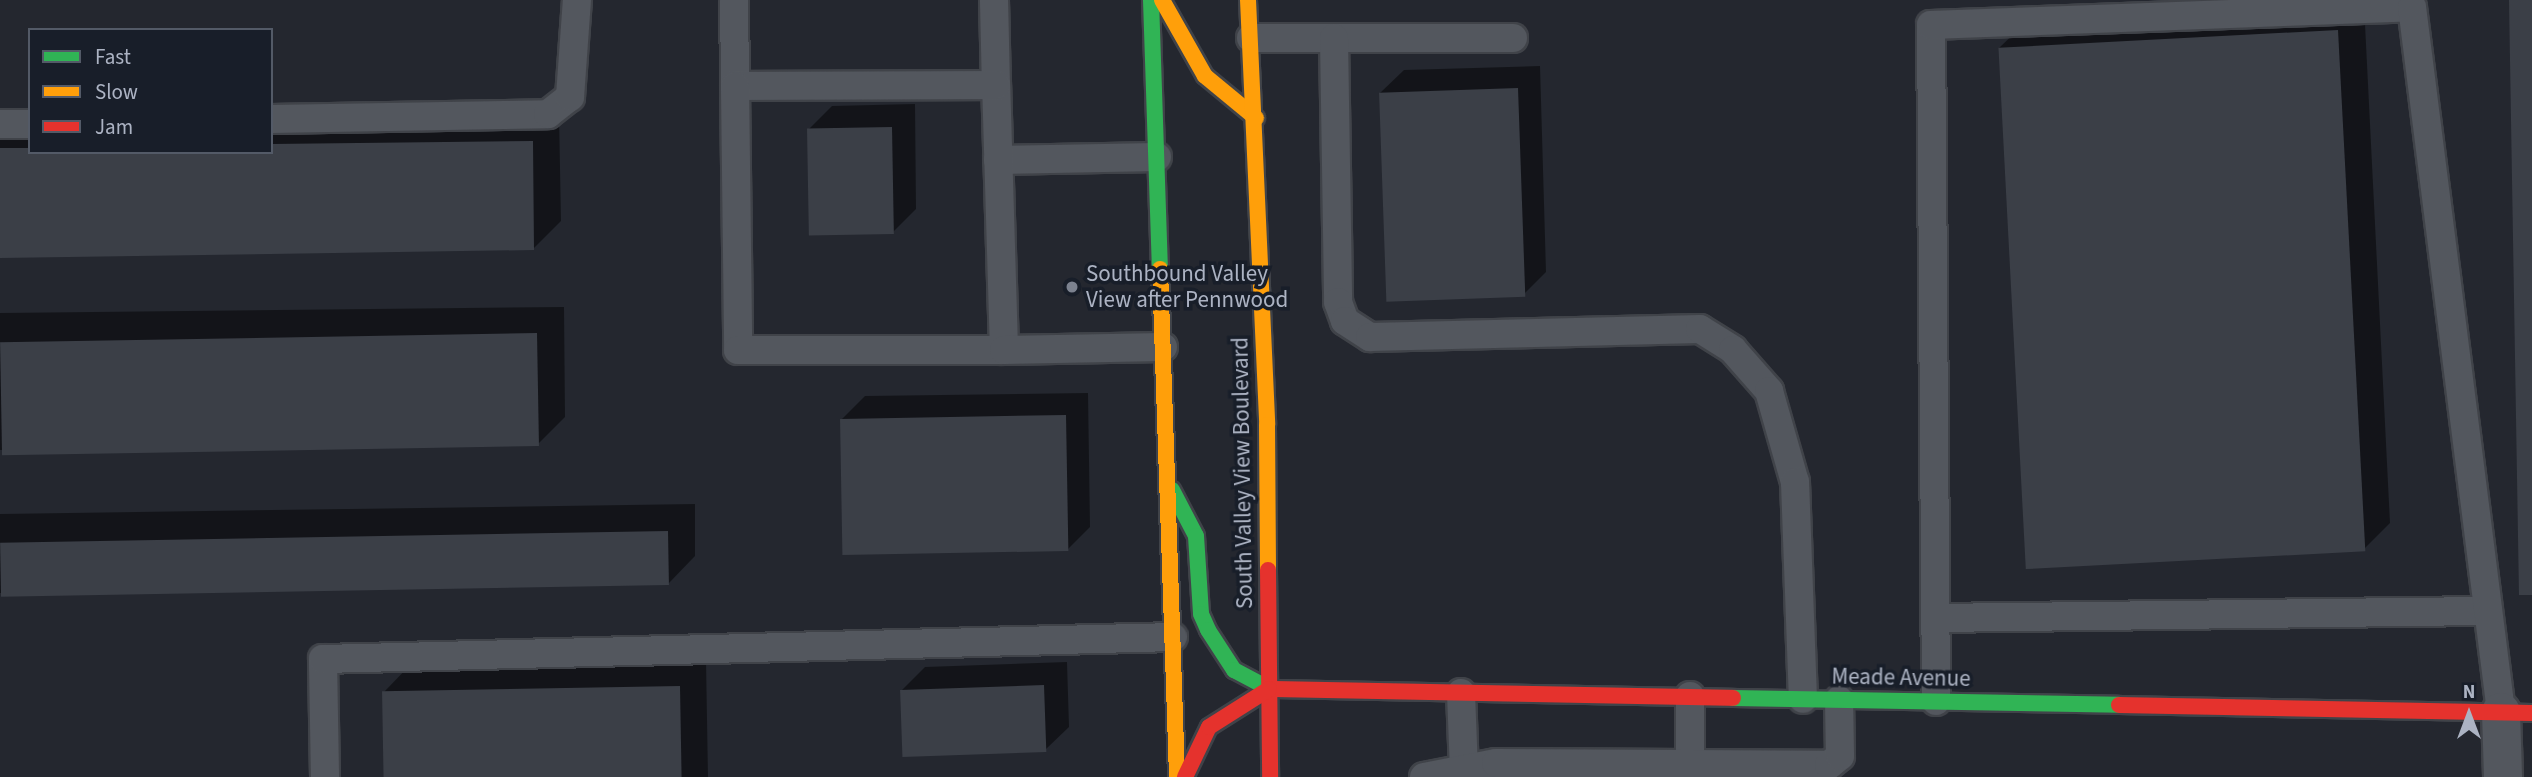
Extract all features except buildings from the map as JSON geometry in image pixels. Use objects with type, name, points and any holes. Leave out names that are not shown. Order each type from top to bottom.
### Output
[{"type":"main road","points":[[1151,0],[1177,777]]},
{"type":"main road","points":[[1162,0],[1205,76],[1256,118]]},
{"type":"main road","name":"South Valley View Boulevard","points":[[1248,0],[1256,118],[1267,425],[1270,777]]},
{"type":"main road","points":[[1168,482],[1196,536],[1201,614],[1208,630],[1234,670],[1269,689],[1209,727],[1185,777]]},
{"type":"main road","name":"Meade Avenue","points":[[1269,689],[2517,713]]},
{"type":"street","points":[[2503,777],[2517,713]]},
{"type":"lane","points":[[273,119],[548,114],[570,97],[577,0]]},
{"type":"lane","points":[[734,0],[738,350],[1163,347]]},
{"type":"lane","points":[[994,0],[1004,350]]},
{"type":"lane","points":[[1936,701],[1931,25],[2412,7],[2488,611],[2517,713]]},
{"type":"lane","points":[[1251,37],[1513,38]]},
{"type":"lane","points":[[1334,37],[1338,302],[1345,321],[1370,337],[1700,329],[1734,350],[1769,391],[1795,482],[1802,699]]},
{"type":"lane","points":[[735,86],[996,85]]},
{"type":"lane","points":[[0,124],[28,124]]},
{"type":"lane","points":[[998,160],[1157,157]]},
{"type":"lane","points":[[1935,618],[2488,611]]},
{"type":"lane","points":[[325,777],[323,659],[1173,636]]},
{"type":"lane","points":[[1461,692],[1464,770]]},
{"type":"lane","points":[[1690,696],[1690,764]]},
{"type":"lane","points":[[1424,777],[1496,764],[1829,765],[1840,755],[1839,700]]},
{"type":"traffic: fast","points":[[1151,0],[1160,269]]},
{"type":"traffic: fast","points":[[1172,490],[1196,536],[1201,614],[1208,630],[1234,670],[1269,689]]},
{"type":"traffic: fast","points":[[1733,698],[2119,705]]},
{"type":"traffic: slow","points":[[1162,0],[1205,76],[1256,118]]},
{"type":"traffic: slow","points":[[1248,0],[1267,425],[1268,570]]},
{"type":"traffic: slow","points":[[1160,269],[1177,777]]},
{"type":"traffic: jam","points":[[1268,570],[1270,777]]},
{"type":"traffic: jam","points":[[1269,689],[1733,698]]},
{"type":"traffic: jam","points":[[1185,777],[1209,727],[1269,689]]},
{"type":"traffic: jam","points":[[2119,705],[2532,713]]},
{"type":"place","name":"Southbound Valley View after Pennwood","points":[[1072,287]]}]
